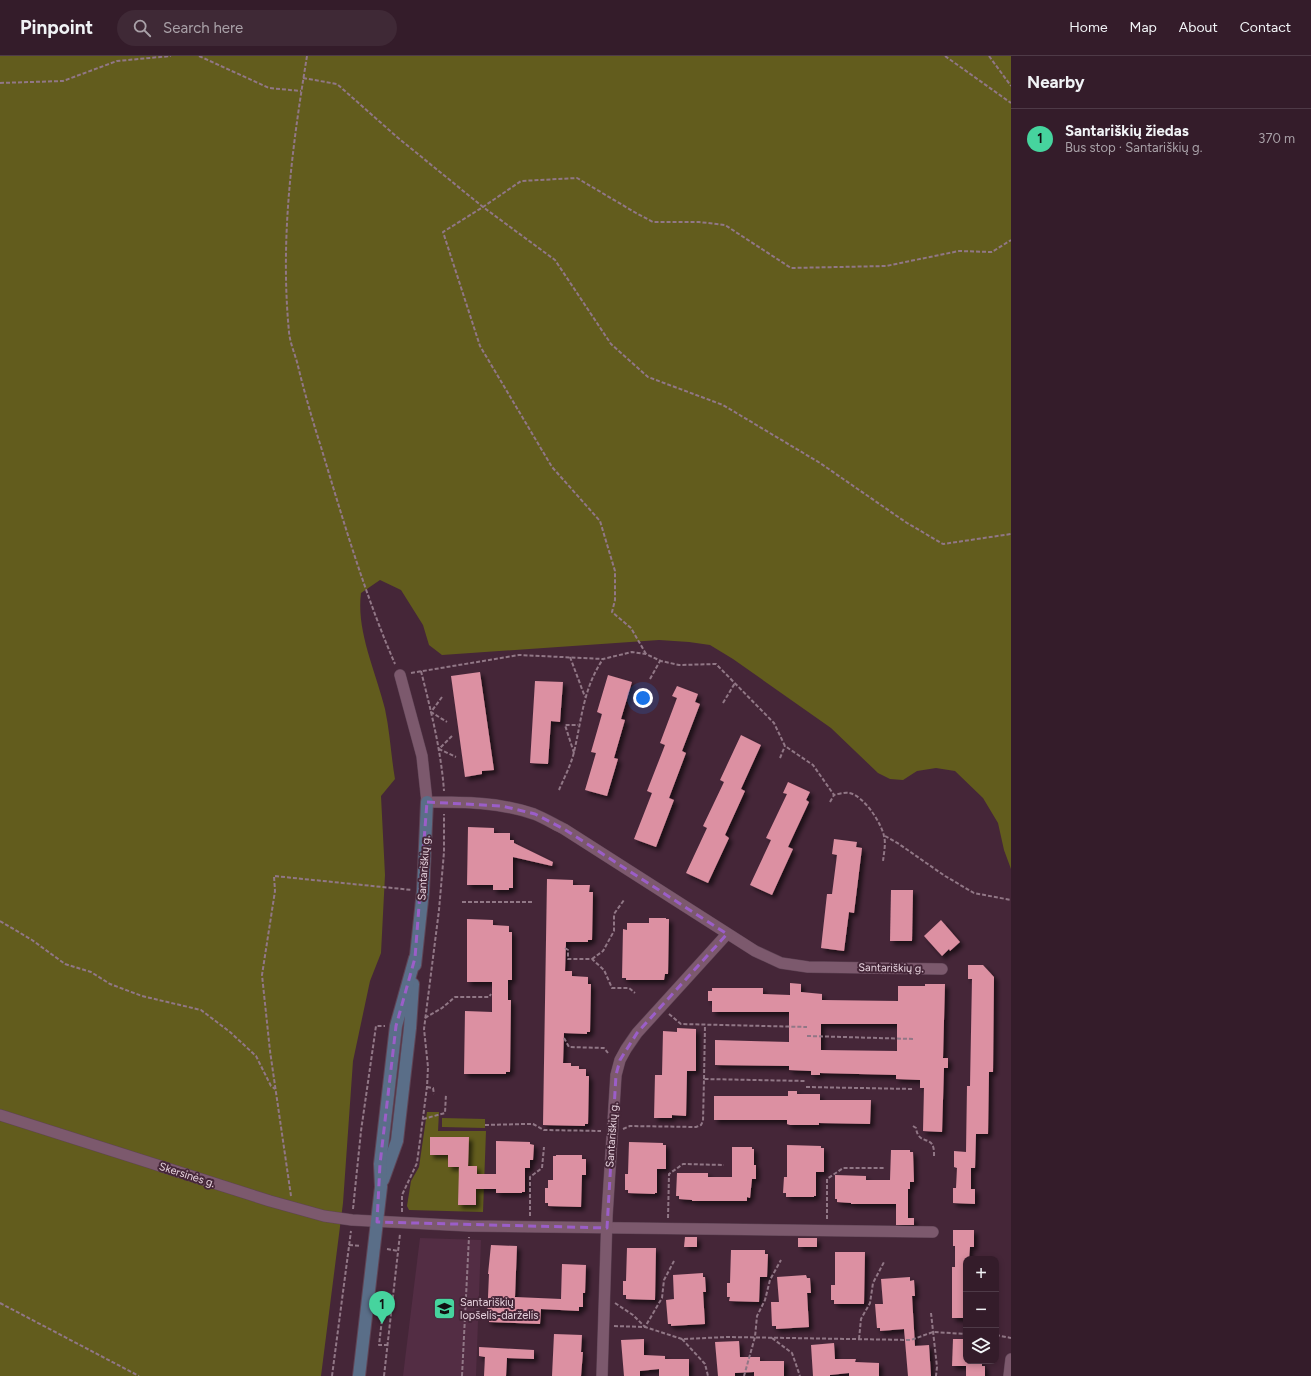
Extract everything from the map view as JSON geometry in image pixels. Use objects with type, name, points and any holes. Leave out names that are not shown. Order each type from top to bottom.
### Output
[{"type":"main road","name":"Santariškių g.","points":[[381,1187],[397,1141],[410,1028],[415,958],[423,891],[427,802]]},
{"type":"main road","name":"Santariškių g.","points":[[359,1376],[381,1187],[380,1164],[396,1026],[415,958]]},
{"type":"street","name":"Santariškių g.","points":[[400,675],[422,756],[427,802],[471,802],[502,806],[535,814],[564,829],[727,934],[770,958],[792,965],[808,967],[942,969]]},
{"type":"street","name":"Santariškių g.","points":[[602,1376],[604,1296],[612,1131],[616,1075],[620,1060],[637,1033],[727,934]]},
{"type":"street","name":"Skersinės g.","points":[[0,1115],[270,1201],[324,1216],[353,1217],[377,1222],[469,1226],[933,1232]]},
{"type":"street","points":[[1010,1376],[1011,1359]]},
{"type":"path","points":[[0,83],[63,81],[117,61],[171,56]]},
{"type":"path","points":[[199,56],[269,88],[301,91]]},
{"type":"path","points":[[307,56],[293,144],[286,220],[286,278],[289,334],[304,391],[345,525],[383,637],[400,675],[519,655],[603,658],[632,652],[646,654],[661,661],[679,665],[716,664],[774,723],[785,746],[812,765],[834,795]]},
{"type":"path","points":[[945,56],[1011,103]]},
{"type":"path","points":[[989,56],[1011,86]]},
{"type":"path","points":[[303,78],[337,84],[397,137],[483,207],[555,260],[611,344],[648,377],[723,405],[820,463],[907,523],[943,544],[1011,534]]},
{"type":"path","points":[[646,654],[631,628],[612,612],[615,600],[615,571],[600,521],[552,467],[480,346],[444,232],[521,181],[577,178],[653,222],[699,222],[725,225],[791,268],[886,266],[959,251],[992,252],[1011,240]]},
{"type":"path","points":[[570,657],[585,698]]},
{"type":"path","points":[[559,790],[574,754],[578,726],[585,698],[594,672],[603,658]]},
{"type":"path","points":[[650,679],[661,661]]},
{"type":"path","points":[[722,703],[735,683]]},
{"type":"path","points":[[442,697],[431,712],[447,722]]},
{"type":"path","points":[[574,754],[565,725],[578,726]]},
{"type":"path","points":[[452,736],[438,749],[456,757]]},
{"type":"path","points":[[780,758],[785,746]]},
{"type":"path","points":[[830,802],[834,795],[848,792],[856,795],[868,807],[879,823],[885,836],[883,861]]},
{"type":"path","points":[[885,836],[945,876],[974,893],[1011,900]]},
{"type":"path","points":[[292,1201],[270,1051],[262,975],[275,891],[274,876],[423,891]]},
{"type":"path","points":[[565,948],[568,950],[568,959],[592,959],[603,951],[614,931],[614,914],[624,900]]},
{"type":"path","points":[[462,902],[532,902]]},
{"type":"path","points":[[0,921],[32,940],[65,964],[91,972],[110,984],[142,996],[201,1010],[230,1032],[256,1056],[271,1086],[276,1090]]},
{"type":"path","points":[[592,959],[604,970],[612,988],[630,988],[635,993]]},
{"type":"path","points":[[425,1018],[442,1008],[455,997],[489,997],[491,994]]},
{"type":"path","points":[[660,1007],[681,1024],[807,1027]]},
{"type":"path","points":[[485,1125],[533,1124],[544,1130],[612,1131],[630,1126],[696,1127],[701,1125],[703,1121],[705,1025]]},
{"type":"path","points":[[332,1376],[353,1217],[361,1131],[376,1026],[396,1026]]},
{"type":"path","points":[[402,1215],[402,1195],[417,1163],[428,1067],[424,1029],[410,1028]]},
{"type":"path","points":[[807,1036],[914,1039]]},
{"type":"path","points":[[564,1038],[569,1047],[604,1048],[608,1053]]},
{"type":"path","points":[[704,1079],[806,1081]]},
{"type":"path","points":[[427,1086],[433,1088],[434,1094]]},
{"type":"path","points":[[806,1087],[913,1088]]},
{"type":"path","points":[[423,1119],[446,1113],[446,1094]]},
{"type":"path","points":[[913,1126],[916,1128],[917,1135],[920,1139],[931,1142],[935,1147],[934,1156]]},
{"type":"path","points":[[529,1227],[530,1177],[542,1168],[544,1147]]},
{"type":"path","points":[[668,1229],[670,1174],[683,1164],[724,1165]]},
{"type":"path","points":[[827,1230],[827,1179],[843,1168],[885,1168]]},
{"type":"path","points":[[462,1376],[469,1226]]},
{"type":"path","points":[[384,1376],[401,1229]]},
{"type":"path","points":[[349,1245],[361,1246]]},
{"type":"path","points":[[387,1250],[398,1251]]},
{"type":"path","points":[[744,1376],[755,1337],[757,1316],[765,1300],[770,1280],[781,1260]]},
{"type":"path","points":[[645,1327],[662,1298],[664,1280],[674,1261]]},
{"type":"path","points":[[859,1339],[861,1319],[870,1303],[873,1283],[884,1262]]},
{"type":"path","points":[[604,1296],[633,1315],[645,1327]]},
{"type":"path","points":[[0,1303],[139,1376]]},
{"type":"path","points":[[388,1345],[379,1346],[383,1310],[392,1311]]},
{"type":"path","points":[[931,1313],[937,1367],[936,1376]]},
{"type":"path","points":[[603,1325],[645,1327],[682,1339],[771,1337],[911,1340],[933,1332],[963,1334]]},
{"type":"path","points":[[999,1336],[1011,1338]]},
{"type":"path","points":[[771,1337],[792,1353],[800,1376]]},
{"type":"path","points":[[682,1339],[705,1364],[708,1376]]},
{"type":"highlighted area","points":[[427,802],[502,806],[535,814],[564,829],[727,934],[637,1033],[620,1060],[616,1075],[607,1228],[377,1222],[380,1164],[396,1026],[415,958]]},
{"type":"shaded area","points":[[0,56],[1011,56],[1011,869],[1004,850],[998,823],[983,798],[955,771],[936,768],[917,771],[903,780],[890,779],[878,773],[831,728],[733,659],[710,645],[659,640],[442,655],[429,645],[423,625],[401,590],[380,580],[361,593],[361,622],[385,709],[395,779],[381,796],[385,875],[381,953],[370,981],[353,1061],[343,1203],[321,1376],[0,1376]]},
{"type":"shaded area","points":[[427,1112],[439,1112],[438,1131],[486,1131],[483,1212],[409,1210],[407,1206],[411,1181],[419,1167]]},
{"type":"shaded area","points":[[442,1118],[485,1119],[485,1128],[442,1127]]},
{"type":"shaded area","name":"Santariškių lopšelis-darželis","points":[[420,1238],[481,1240],[476,1376],[403,1376]]},
{"type":"building","points":[[480,672],[494,770],[482,771],[482,774],[465,777],[451,676]]},
{"type":"building","points":[[608,675],[632,682],[621,719],[625,720],[614,758],[618,759],[607,796],[585,790],[596,753],[591,752],[602,714],[597,712]]},
{"type":"building","points":[[535,681],[563,682],[560,722],[551,721],[548,764],[530,763]]},
{"type":"building","points":[[677,686],[698,694],[695,702],[700,704],[682,751],[686,753],[669,798],[674,800],[656,847],[634,839],[652,793],[647,791],[665,745],[660,743],[677,698],[672,696]]},
{"type":"building","points":[[741,735],[761,745],[741,789],[745,791],[725,835],[729,838],[708,883],[686,873],[707,828],[703,826],[724,782],[720,780]]},
{"type":"building","points":[[788,782],[810,792],[806,800],[809,802],[788,847],[793,849],[772,895],[750,885],[771,840],[766,838],[787,794],[783,793]]},
{"type":"building","points":[[468,827],[494,828],[494,833],[510,833],[510,840],[514,840],[514,843],[553,862],[552,866],[513,857],[513,888],[509,888],[509,890],[493,890],[493,885],[467,885]]},
{"type":"building","points":[[834,839],[857,842],[856,847],[862,848],[854,913],[849,912],[844,951],[821,948],[827,894],[832,894],[837,855],[832,854]]},
{"type":"building","points":[[547,879],[573,880],[573,885],[590,885],[589,892],[593,892],[592,940],[588,940],[588,942],[566,942],[565,971],[572,971],[572,976],[588,977],[588,984],[591,984],[590,1032],[587,1032],[587,1034],[564,1033],[563,1063],[571,1063],[571,1066],[579,1066],[579,1069],[586,1069],[586,1076],[589,1076],[588,1124],[585,1124],[585,1126],[543,1125]]},
{"type":"building","points":[[891,890],[913,890],[912,941],[890,941]]},
{"type":"building","points":[[649,918],[669,919],[668,974],[665,974],[664,980],[626,980],[626,978],[622,978],[623,929],[627,930],[627,923],[649,923]]},
{"type":"building","points":[[467,919],[493,920],[493,925],[509,926],[509,932],[512,932],[512,980],[508,980],[508,1000],[511,1000],[510,1072],[506,1072],[506,1074],[464,1074],[465,1011],[492,1012],[492,982],[467,982]]},
{"type":"building","points":[[941,920],[960,942],[950,951],[949,949],[942,956],[924,936]]},
{"type":"building","points":[[968,965],[983,965],[994,977],[993,1072],[989,1072],[988,1134],[976,1134],[975,1168],[971,1168],[971,1189],[975,1189],[975,1204],[953,1203],[953,1188],[956,1188],[957,1168],[954,1167],[954,1151],[966,1152],[967,1086],[970,1086],[972,979],[968,979]]},
{"type":"building","points":[[790,983],[801,984],[801,992],[822,994],[822,1000],[898,1001],[898,986],[945,984],[943,1058],[948,1058],[948,1068],[944,1068],[942,1132],[923,1131],[924,1088],[920,1088],[920,1080],[896,1079],[896,1075],[820,1073],[820,1075],[811,1075],[811,1071],[789,1070],[789,1066],[715,1065],[715,1040],[789,1042],[789,1012],[712,1012],[712,1001],[708,1001],[708,991],[712,991],[712,988],[763,988],[763,994],[790,995]],"holes":[[[821,1024],[897,1024],[897,1051],[821,1050]]]},
{"type":"building","points":[[677,1028],[696,1029],[696,1071],[687,1071],[686,1116],[672,1115],[672,1118],[654,1118],[655,1075],[662,1075],[663,1031],[677,1032]]},
{"type":"building","points":[[788,1091],[797,1091],[797,1094],[820,1094],[820,1100],[871,1100],[870,1124],[819,1123],[819,1125],[790,1125],[787,1124],[787,1120],[714,1120],[714,1096],[788,1096]]},
{"type":"building","points":[[430,1137],[469,1137],[468,1166],[477,1166],[477,1174],[496,1174],[496,1141],[530,1142],[530,1144],[534,1145],[533,1160],[530,1160],[530,1168],[525,1168],[525,1192],[496,1193],[496,1189],[476,1189],[476,1205],[458,1205],[459,1167],[448,1167],[448,1155],[430,1155]]},
{"type":"building","points":[[629,1142],[663,1143],[663,1145],[666,1145],[666,1169],[657,1169],[657,1193],[628,1193],[628,1190],[625,1190],[625,1174],[628,1174]]},
{"type":"building","points":[[787,1145],[821,1146],[821,1148],[824,1148],[824,1172],[816,1172],[816,1196],[786,1197],[786,1193],[783,1193],[784,1177],[787,1177]]},
{"type":"building","points":[[732,1147],[752,1147],[752,1149],[754,1149],[756,1179],[752,1179],[750,1198],[747,1197],[747,1201],[692,1201],[679,1199],[679,1196],[676,1196],[677,1173],[708,1173],[708,1177],[732,1177]]},
{"type":"building","points":[[891,1150],[910,1150],[910,1152],[913,1152],[914,1182],[910,1182],[910,1189],[908,1189],[908,1218],[914,1218],[914,1225],[896,1225],[896,1204],[851,1204],[837,1202],[837,1199],[835,1199],[835,1175],[866,1176],[866,1180],[890,1180]]},
{"type":"building","points":[[582,1155],[582,1159],[586,1159],[586,1175],[582,1175],[581,1207],[548,1206],[548,1203],[545,1203],[545,1188],[548,1188],[548,1180],[553,1180],[553,1156]]},
{"type":"building","points":[[953,1230],[974,1230],[974,1247],[970,1247],[969,1256],[963,1256],[963,1318],[952,1318],[952,1267],[955,1267],[955,1246],[953,1246]]},
{"type":"building","points":[[685,1237],[697,1237],[697,1247],[684,1247]]},
{"type":"building","points":[[798,1238],[817,1238],[817,1247],[798,1247]]},
{"type":"building","points":[[491,1245],[517,1246],[515,1297],[561,1299],[562,1264],[586,1265],[583,1307],[579,1307],[579,1311],[541,1309],[540,1324],[489,1322],[489,1320],[487,1320],[488,1274]]},
{"type":"building","points":[[627,1248],[656,1248],[655,1300],[626,1299],[626,1295],[623,1295],[623,1281],[626,1281]]},
{"type":"building","points":[[731,1250],[765,1250],[765,1254],[768,1254],[767,1277],[760,1277],[759,1302],[729,1301],[730,1297],[727,1297],[727,1283],[730,1283]]},
{"type":"building","points":[[835,1252],[865,1252],[864,1304],[834,1304],[834,1300],[831,1300],[831,1285],[835,1285]]},
{"type":"building","points":[[703,1273],[703,1277],[705,1277],[706,1292],[703,1292],[705,1324],[671,1326],[671,1324],[668,1324],[666,1300],[674,1299],[673,1275]]},
{"type":"building","points":[[806,1275],[807,1278],[810,1278],[811,1293],[807,1293],[809,1327],[776,1329],[776,1326],[772,1326],[771,1302],[779,1302],[777,1277]]},
{"type":"building","points":[[910,1277],[910,1281],[914,1280],[915,1296],[912,1296],[915,1346],[929,1345],[931,1376],[908,1376],[904,1329],[880,1331],[880,1328],[877,1328],[875,1304],[883,1304],[881,1279]]},
{"type":"building","points":[[554,1334],[582,1335],[581,1352],[583,1352],[581,1376],[552,1376]]},
{"type":"building","points":[[644,1339],[644,1355],[665,1356],[665,1359],[689,1359],[689,1376],[659,1376],[659,1369],[640,1371],[640,1376],[624,1376],[621,1340]]},
{"type":"building","points":[[953,1339],[963,1339],[963,1364],[966,1364],[966,1366],[952,1366]]},
{"type":"building","points":[[739,1341],[740,1357],[760,1357],[760,1361],[784,1361],[784,1376],[754,1376],[754,1372],[735,1373],[735,1376],[718,1376],[715,1342]]},
{"type":"building","points":[[834,1343],[835,1359],[856,1359],[855,1362],[879,1363],[879,1376],[849,1376],[849,1373],[830,1376],[813,1376],[811,1345]]},
{"type":"building","points":[[479,1347],[534,1350],[534,1359],[507,1358],[506,1376],[484,1376],[485,1357],[479,1356]]},
{"type":"building","points":[[966,1364],[982,1364],[982,1366],[985,1366],[985,1376],[966,1376]]},
{"type":"place","name":"Santariškių lopšelis-darželis","points":[[445,1308]]},
{"type":"place","name":"Santariškių žiedas","points":[[382,1324]]}]
